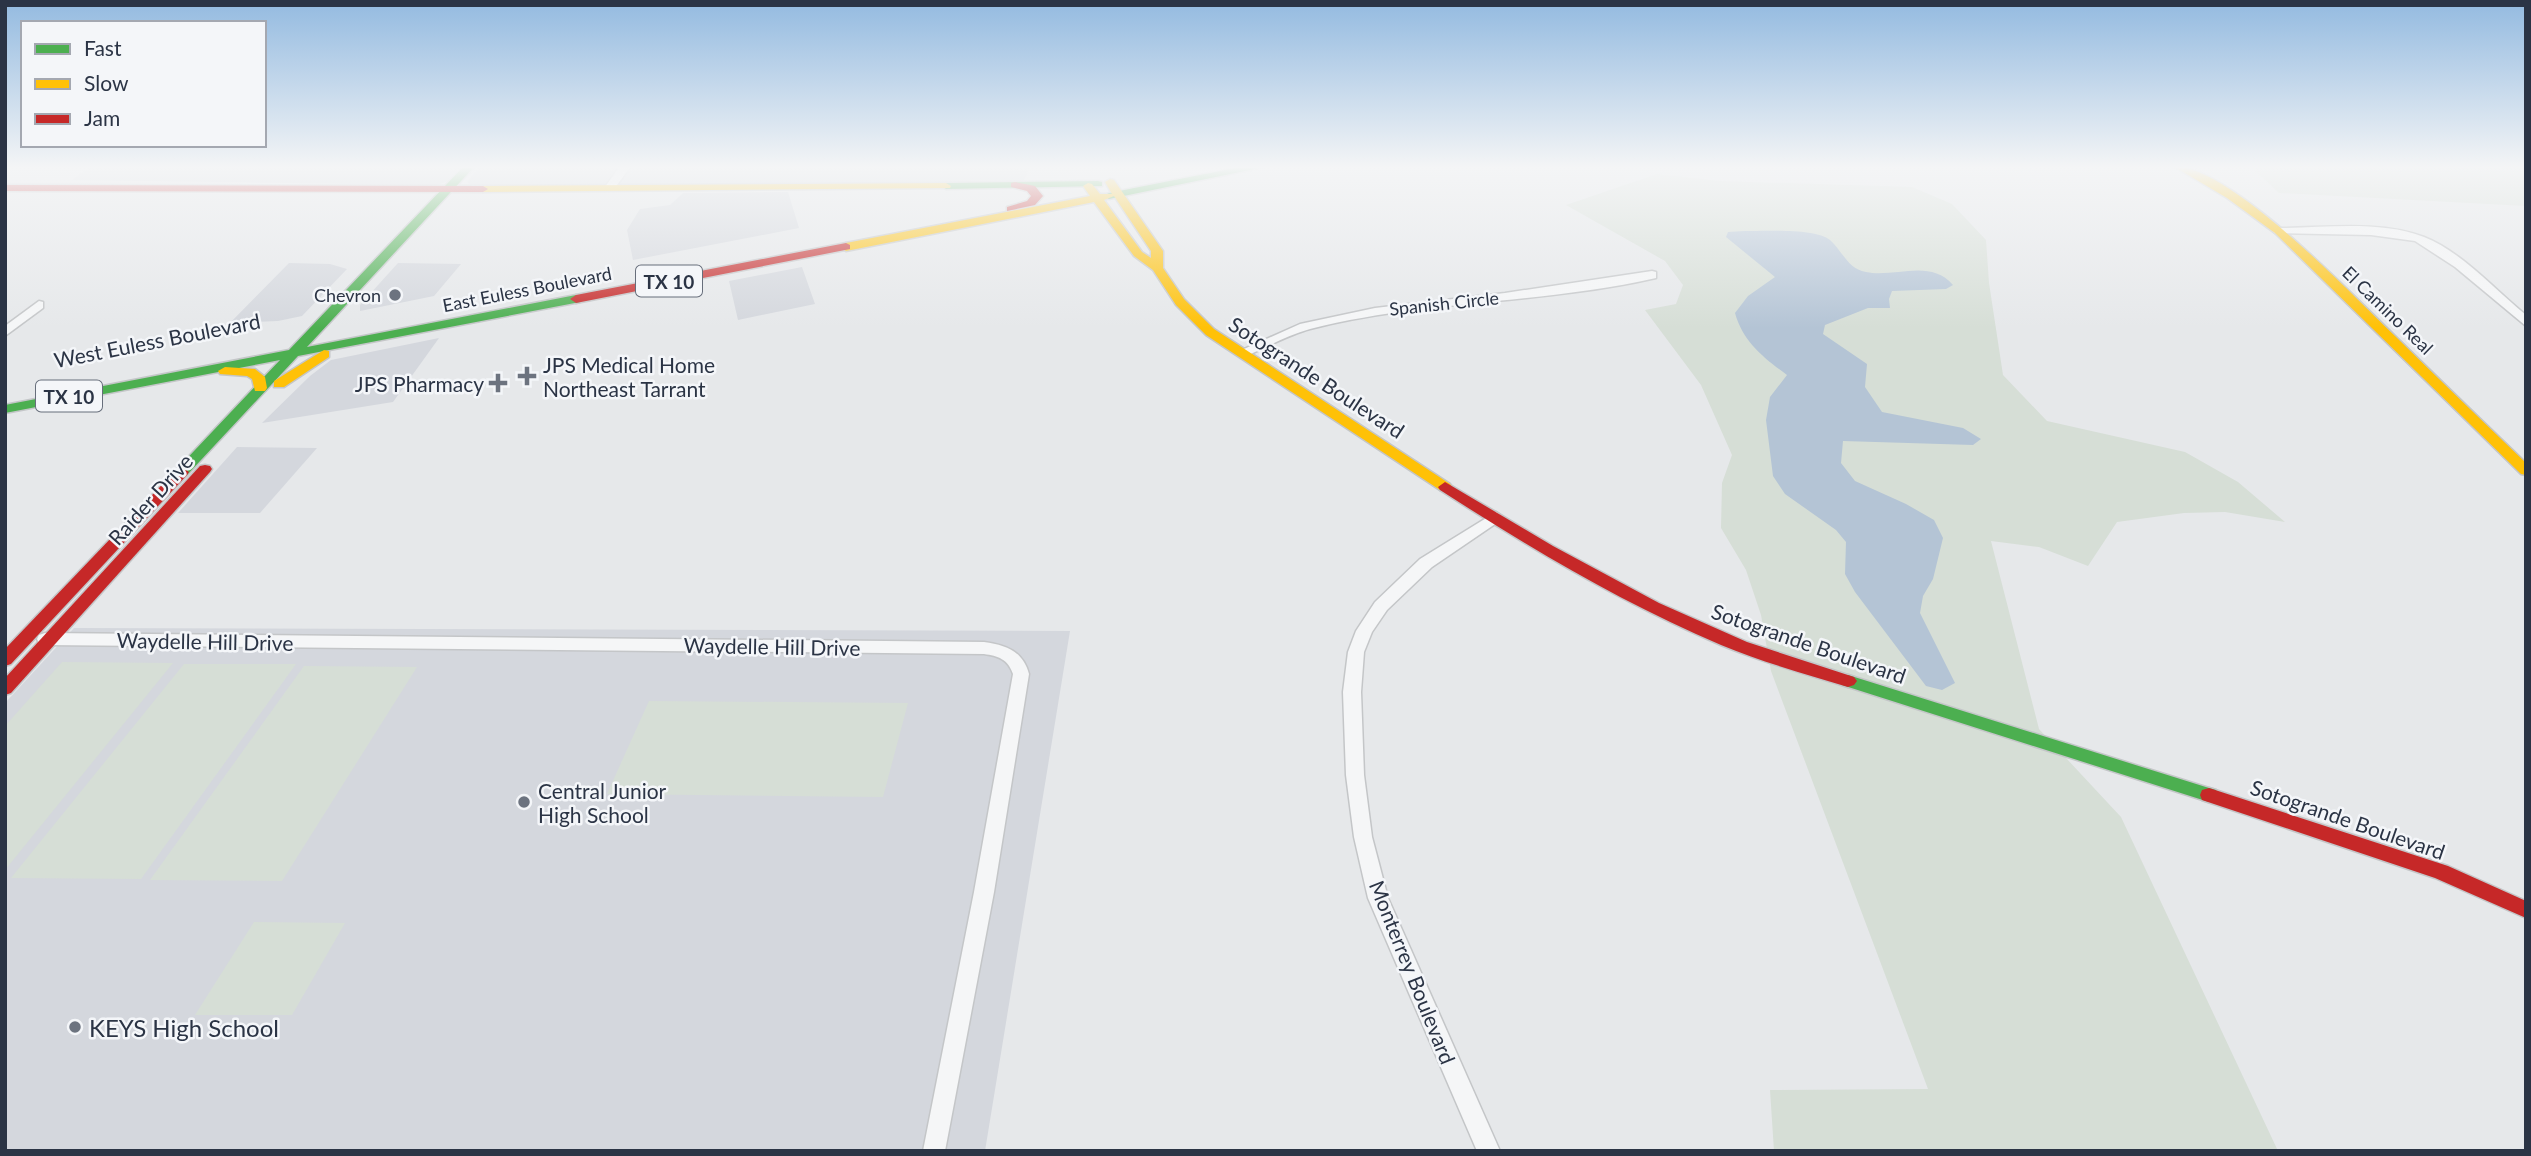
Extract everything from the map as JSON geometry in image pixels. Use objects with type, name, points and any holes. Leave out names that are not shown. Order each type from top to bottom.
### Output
[{"type":"main road","name":"Raider Drive","points":[[5,689],[311,350],[317,332],[420,220]]},
{"type":"main road","name":"East Euless Boulevard","points":[[290,345],[311,350],[918,220]]},
{"type":"main road","points":[[911,235],[962,220]]},
{"type":"main road","name":"East Euless Boulevard","points":[[422,312],[911,235],[974,220]]},
{"type":"main road","name":"Sotogrande Boulevard","points":[[1119,220],[1138,254],[1157,268],[1180,302],[1210,332],[1450,490],[1567,560],[1686,622],[1742,645],[1882,691],[2350,840],[2441,873],[2526,910]]},
{"type":"main road","name":"El Camino Real","points":[[2264,220],[2279,231],[2526,471]]},
{"type":"main road","name":"TX 10","points":[[317,332],[343,327]]},
{"type":"main road","name":"West Euless Boulevard","points":[[5,409],[175,376],[290,345],[317,332]]},
{"type":"main road","points":[[279,384],[314,359],[355,341]]},
{"type":"main road","name":"Raider Drive","points":[[5,660],[260,388],[290,345]]},
{"type":"main road","points":[[175,376],[243,371],[258,377],[260,388]]},
{"type":"main road","points":[[212,440],[231,440]]},
{"type":"street","points":[[2279,231],[2392,233],[2418,239],[2444,254],[2526,323]]},
{"type":"street","name":"Spanish Circle","points":[[1241,353],[1304,327],[1375,312],[1651,275]]},
{"type":"street","points":[[5,332],[39,305]]},
{"type":"street","name":"Monterrey Boulevard","points":[[1489,1151],[1378,898],[1363,837],[1355,775],[1352,692],[1356,652],[1364,631],[1381,606],[1426,563],[1496,517]]},
{"type":"street","name":"Waydelle Hill Drive","points":[[25,639],[984,648],[1000,649],[1010,654],[1019,664],[1021,674],[984,892],[934,1151]]},
{"type":"shaded area","points":[[633,220],[797,220],[799,228],[633,260],[627,230]]},
{"type":"shaded area","points":[[1592,220],[1967,220],[1986,240],[1989,283],[2003,375],[2047,421],[2185,452],[2238,482],[2285,522],[2225,512],[2184,513],[2117,522],[2088,566],[2039,547],[1991,541],[2039,729],[2121,817],[2278,1151],[1774,1151],[1770,1090],[1928,1089],[1771,671],[1761,615],[1746,570],[1721,528],[1722,483],[1732,455],[1701,385],[1645,310],[1676,304],[1683,285],[1665,261]]},
{"type":"shaded area","points":[[289,263],[330,264],[347,269],[302,316],[253,322],[248,327],[226,327]]},
{"type":"shaded area","points":[[398,263],[461,264],[434,296],[360,311],[360,305]]},
{"type":"shaded area","points":[[802,267],[815,304],[738,320],[729,281]]},
{"type":"shaded area","points":[[439,338],[393,402],[262,423],[310,376],[331,360]]},
{"type":"shaded area","points":[[237,447],[317,448],[260,513],[178,513]]},
{"type":"shaded area","name":"Central Junior High School","points":[[74,628],[1070,631],[985,1151],[5,1151],[5,703]]},
{"type":"shaded area","points":[[62,662],[173,663],[5,870],[5,726]]},
{"type":"shaded area","points":[[184,664],[296,664],[141,879],[11,878]]},
{"type":"shaded area","points":[[304,666],[417,667],[282,881],[150,880]]},
{"type":"shaded area","points":[[649,701],[908,703],[883,797],[607,794]]},
{"type":"shaded area","points":[[254,922],[345,923],[292,1015],[195,1015]]},
{"type":"water","points":[[1790,231],[1823,236],[1830,240],[1850,264],[1860,270],[1877,273],[1934,272],[1953,285],[1946,289],[1892,291],[1890,308],[1868,308],[1825,325],[1823,334],[1867,364],[1865,387],[1882,412],[1963,428],[1981,439],[1973,445],[1843,441],[1841,463],[1855,481],[1934,520],[1943,538],[1933,579],[1923,596],[1920,613],[1955,683],[1942,690],[1926,686],[1855,592],[1845,574],[1846,542],[1836,530],[1785,494],[1773,476],[1766,420],[1770,397],[1787,375],[1749,341],[1735,313],[1748,296],[1775,277],[1726,237],[1728,232]]},
{"type":"traffic: fast","points":[[182,472],[419,220]]},
{"type":"traffic: fast","points":[[5,409],[576,299]]},
{"type":"traffic: fast","points":[[1848,681],[2209,795]]},
{"type":"traffic: slow","points":[[846,247],[986,220]]},
{"type":"traffic: slow","points":[[1113,220],[1138,254],[1157,268],[1180,302],[1210,332],[1445,487]]},
{"type":"traffic: slow","points":[[1136,220],[1157,251],[1157,268]]},
{"type":"traffic: slow","points":[[2264,220],[2279,231],[2526,471]]},
{"type":"traffic: slow","points":[[279,384],[324,354]]},
{"type":"traffic: slow","points":[[225,371],[250,372],[258,377],[260,388]]},
{"type":"traffic: jam","points":[[576,299],[846,247]]},
{"type":"traffic: jam","points":[[5,689],[205,469]]},
{"type":"traffic: jam","points":[[5,660],[182,472]]},
{"type":"traffic: jam","points":[[1445,487],[1547,550],[1653,607],[1741,646],[1848,681]]},
{"type":"traffic: jam","points":[[2209,795],[2441,872],[2526,910]]},
{"type":"place","name":"Chevron","points":[[395,295]]},
{"type":"place","name":"JPS Medical Home Northeast Tarrant","points":[[527,376]]},
{"type":"place","name":"JPS Pharmacy","points":[[498,383]]},
{"type":"place","name":"Central Junior High School","points":[[524,802]]},
{"type":"place","name":"KEYS High School","points":[[75,1027]]}]
